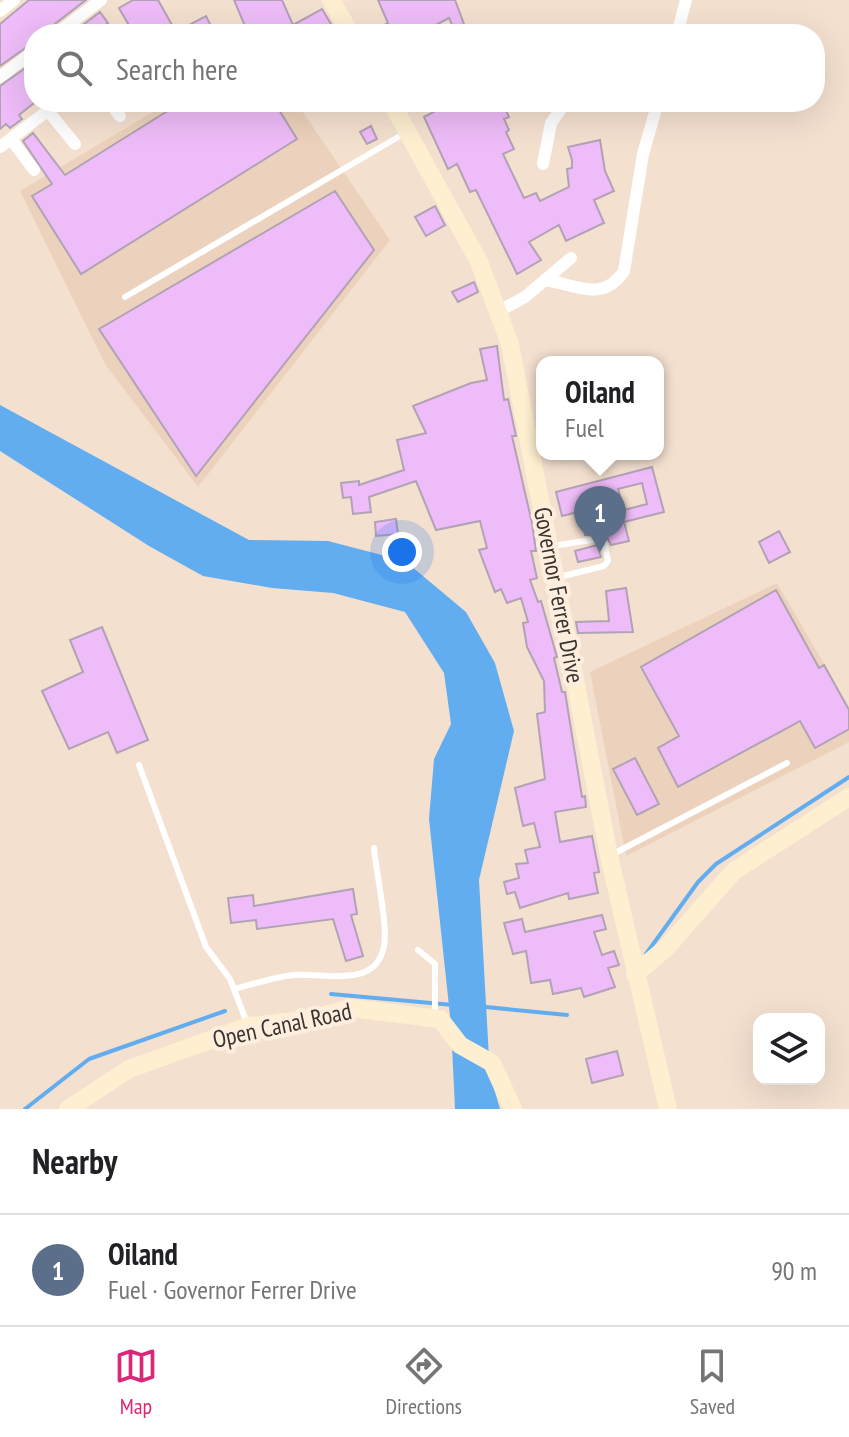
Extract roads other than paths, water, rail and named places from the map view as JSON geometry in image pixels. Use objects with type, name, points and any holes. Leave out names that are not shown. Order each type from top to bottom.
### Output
[{"type":"main road","points":[[331,0],[345,24]]},
{"type":"main road","name":"Governor Ferrer Drive","points":[[397,112],[463,230],[499,311],[518,375],[609,856],[668,1109]]},
{"type":"main road","points":[[635,974],[667,947],[734,871],[849,797]]},
{"type":"main road","name":"Open Canal Road","points":[[68,1109],[129,1069],[249,1026],[311,1019],[351,1008],[435,1017]]},
{"type":"main road","points":[[435,1017],[458,1043],[492,1063],[513,1109]]},
{"type":"street","points":[[0,11],[14,0]]},
{"type":"street","points":[[69,24],[101,0]]},
{"type":"street","points":[[680,24],[686,0]]},
{"type":"street","points":[[0,77],[24,59]]},
{"type":"street","points":[[0,147],[47,112]]},
{"type":"street","points":[[49,112],[75,144]]},
{"type":"street","points":[[117,112],[120,116]]},
{"type":"street","points":[[543,164],[551,123],[559,112]]},
{"type":"street","points":[[546,280],[596,291],[614,282],[624,271],[643,154],[655,112]]},
{"type":"street","points":[[11,139],[34,170]]},
{"type":"street","points":[[499,311],[546,280],[571,258]]},
{"type":"lane","points":[[125,297],[408,131]]},
{"type":"lane","points":[[549,546],[597,539],[604,541],[608,561],[604,566],[556,577]]},
{"type":"lane","points":[[609,856],[787,763]]},
{"type":"lane","points":[[139,765],[206,947],[234,989],[249,1026]]},
{"type":"lane","points":[[234,989],[298,975],[340,979],[368,971],[385,945],[374,848]]},
{"type":"lane","points":[[418,950],[435,964],[435,1017]]},
{"type":"water","points":[[0,405],[249,540],[328,541],[405,561],[466,612],[495,663],[514,731],[479,880],[490,1075],[500,1109],[455,1109],[451,1025],[429,819],[434,759],[451,724],[444,673],[405,612],[333,593],[272,588],[203,576],[149,546],[0,451]]},
{"type":"waterway","points":[[646,954],[698,882],[716,864],[849,777]]},
{"type":"waterway","points":[[331,994],[453,1005]]},
{"type":"waterway","points":[[486,1007],[567,1015]]},
{"type":"waterway","points":[[25,1109],[89,1059],[225,1011]]},
{"type":"place","name":"Oiland","points":[[600,552]]}]
